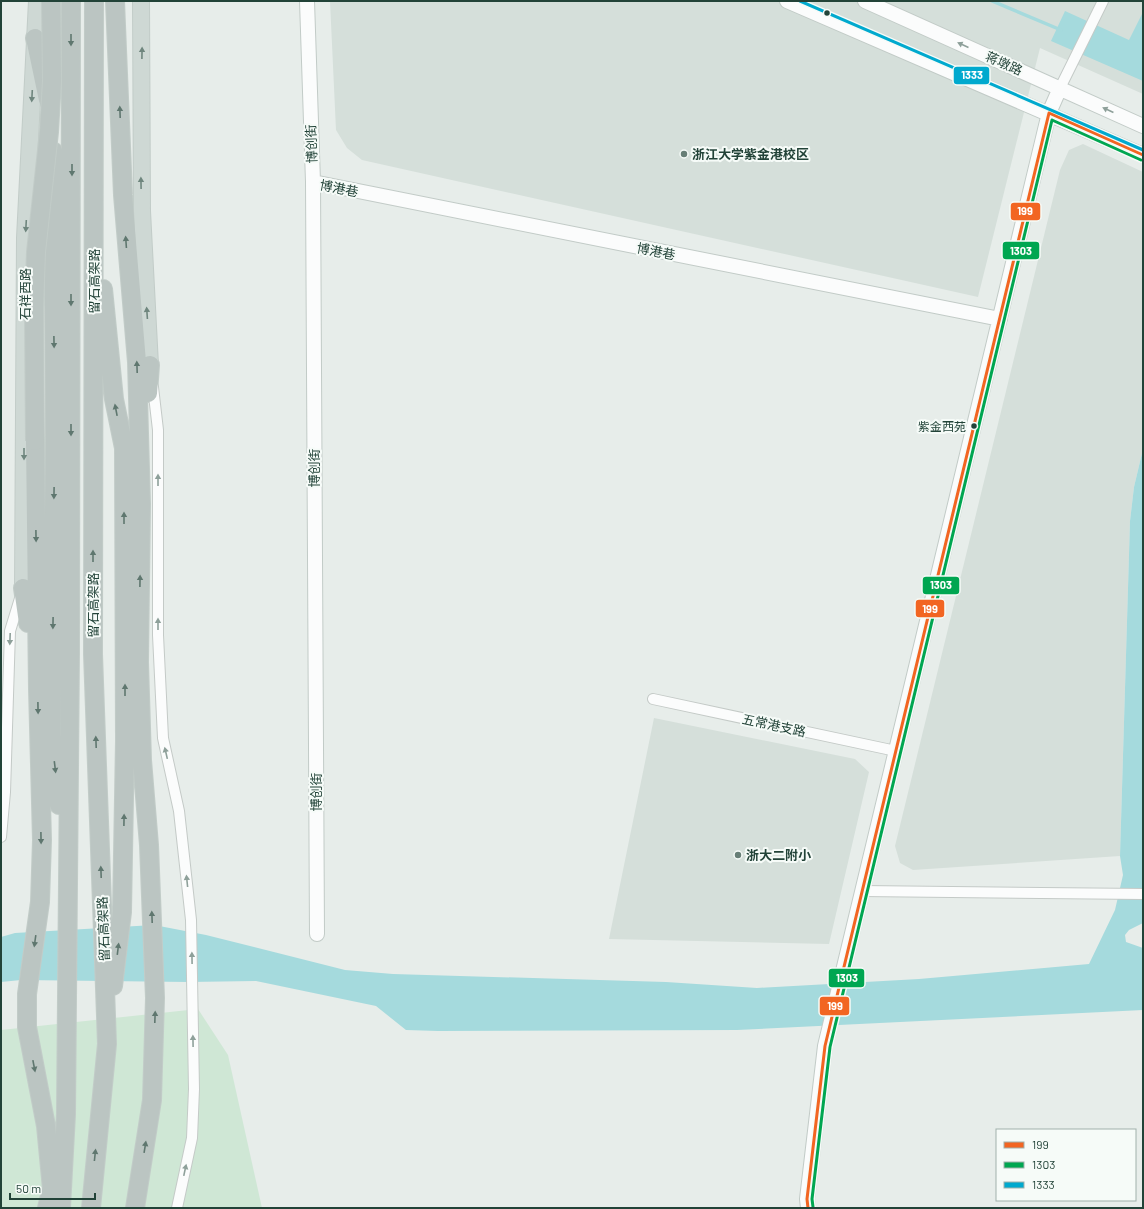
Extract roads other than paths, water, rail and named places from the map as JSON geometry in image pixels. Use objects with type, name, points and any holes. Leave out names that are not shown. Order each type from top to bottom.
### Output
[{"type":"highway","points":[[50,1208],[53,1183],[46,1126],[27,1027],[27,994],[40,902],[42,840],[38,688],[34,308],[36,252],[49,132],[52,81],[51,1]]},
{"type":"highway","name":"留石高架路","points":[[61,1208],[66,1114],[68,969],[71,1]]},
{"type":"highway","name":"留石高架路","points":[[91,1208],[107,1044],[93,654],[94,1]]},
{"type":"highway","points":[[106,1],[107,69],[98,151],[100,239],[102,280],[114,399],[124,448],[125,741],[122,912],[107,1044]]},
{"type":"highway","points":[[115,1],[123,195],[129,281],[137,362],[141,504],[139,662],[142,760],[149,845],[155,998],[152,1100],[136,1205]]},
{"type":"highway","points":[[35,38],[47,98],[53,141],[55,440],[51,736],[59,803],[60,940],[68,969]]},
{"type":"highway","points":[[141,504],[150,365]]},
{"type":"highway","points":[[23,588],[38,688]]},
{"type":"highway","points":[[47,1208],[53,1183]]},
{"type":"main road","name":"石祥西路","points":[[23,588],[25,238],[37,1]]},
{"type":"main road","points":[[141,1],[142,204],[150,365]]},
{"type":"street","name":"博创街","points":[[308,1],[312,182],[317,934]]},
{"type":"street","points":[[787,1],[1049,113],[1143,155]]},
{"type":"street","name":"蒋墩路","points":[[866,1],[1143,126]]},
{"type":"street","points":[[808,1208],[807,1199],[825,1046],[1049,113],[1103,1]]},
{"type":"street","name":"博港巷","points":[[312,182],[1000,319]]},
{"type":"street","points":[[150,365],[158,430],[158,635],[163,738],[179,811],[191,920],[194,1089],[192,1138],[177,1208]]},
{"type":"street","points":[[1,837],[5,792],[10,631],[23,588]]},
{"type":"street","name":"五常港支路","points":[[653,699],[896,751]]},
{"type":"street","points":[[862,891],[1116,895],[1143,894]]},
{"type":"water","points":[[1065,11],[1129,40],[1143,12],[1143,81],[1051,41]]},
{"type":"water","points":[[1143,449],[1143,923],[1129,930],[1125,935],[1126,942],[1143,948],[1143,1010],[737,1030],[438,1031],[406,1030],[376,1006],[256,981],[188,982],[21,980],[1,982],[1,937],[15,933],[154,925],[206,935],[345,970],[393,974],[666,982],[757,988],[919,979],[1089,964],[1115,910],[1123,875],[1120,856],[1130,521],[1134,487]]},
{"type":"waterway","points":[[992,1],[1061,30]]},
{"type":"place","name":"浙江大学紫金港校区","points":[[684,154]]},
{"type":"place","name":"紫金西苑","points":[[974,426]]},
{"type":"place","name":"浙大二附小","points":[[738,855]]}]
